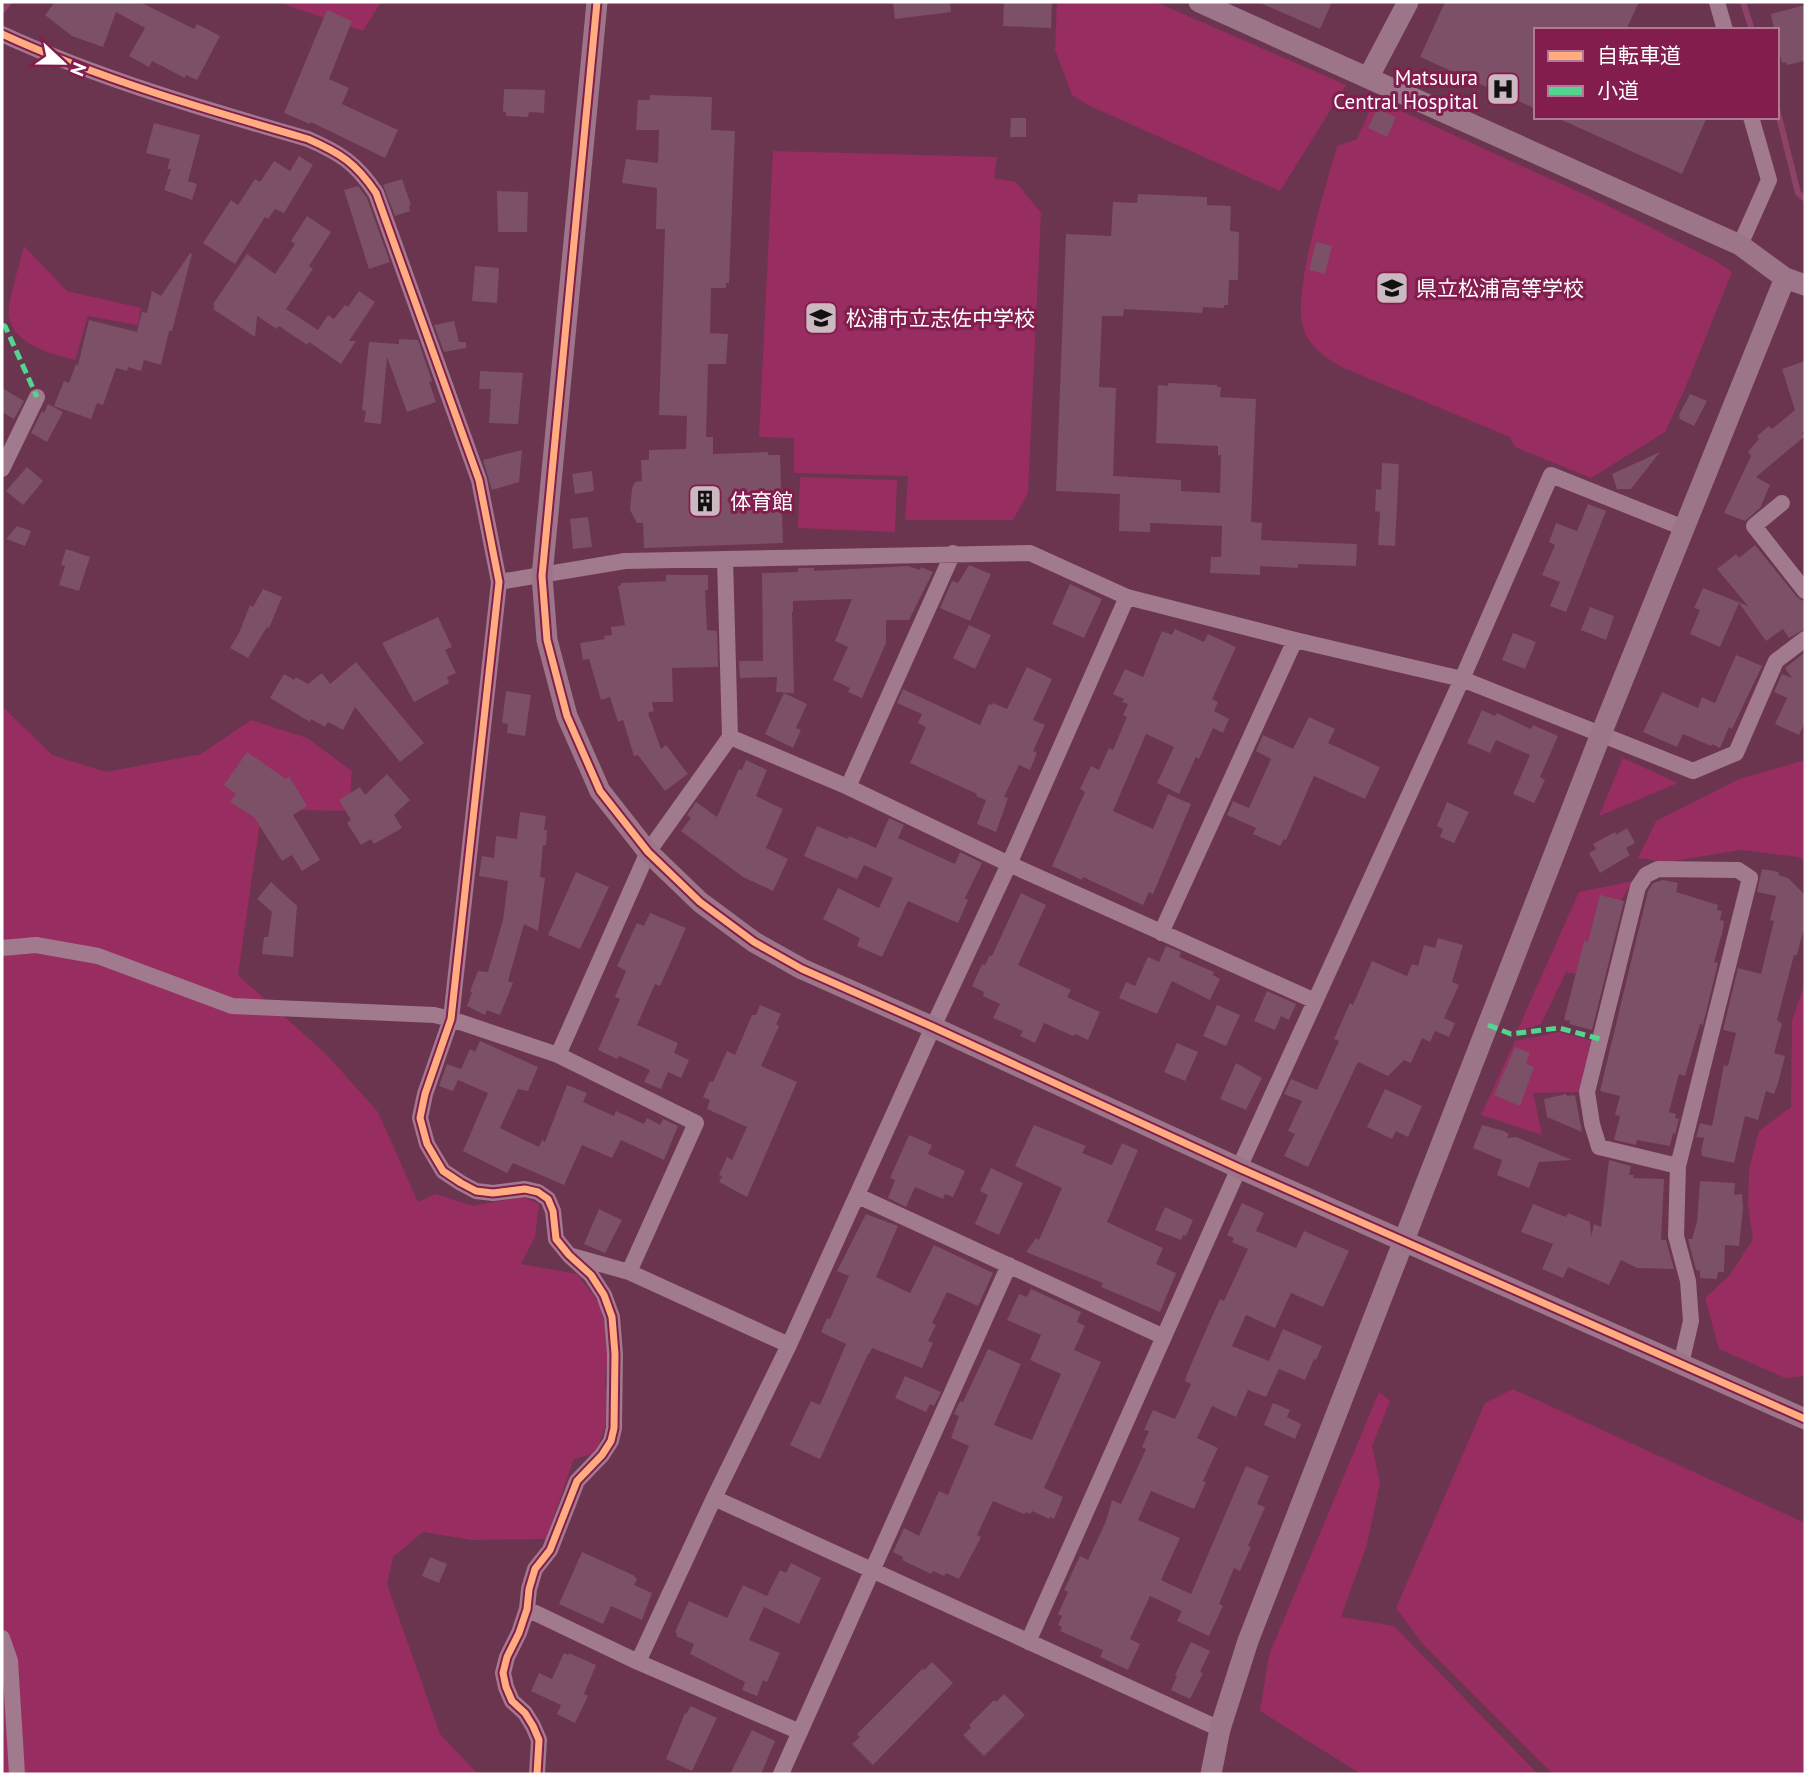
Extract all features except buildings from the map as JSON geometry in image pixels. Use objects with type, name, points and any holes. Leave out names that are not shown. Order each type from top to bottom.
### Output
[{"type":"street","points":[[597,2],[542,576],[547,640],[568,716],[600,791],[648,852],[700,902],[754,942],[802,969],[1239,1168],[1805,1419]]},
{"type":"street","points":[[1199,2],[1740,245],[1785,278],[1805,285]]},
{"type":"street","points":[[1368,78],[1408,2]]},
{"type":"street","points":[[1717,2],[1724,28]]},
{"type":"street","points":[[2,34],[104,76],[308,139],[339,153],[361,170],[376,192],[479,480],[499,582],[451,1019],[425,1094],[420,1118],[427,1144],[443,1171],[476,1191],[493,1194],[524,1189],[538,1192],[548,1199],[554,1211],[556,1239],[591,1275],[604,1295],[612,1317],[615,1354],[614,1428],[611,1441],[602,1455],[577,1481],[550,1549],[535,1569],[527,1609],[503,1673],[512,1700],[525,1713],[539,1741],[540,1761],[537,1774]]},
{"type":"street","points":[[1740,245],[1769,180],[1752,119]]},
{"type":"street","points":[[1211,1774],[1220,1729],[1248,1641],[1601,734],[1785,278]]},
{"type":"street","points":[[2,469],[37,397]]},
{"type":"street","points":[[1028,1642],[1239,1168],[1462,679],[1551,475],[1684,528]]},
{"type":"street","points":[[1782,503],[1754,526],[1805,591]]},
{"type":"street","points":[[848,787],[953,553]]},
{"type":"street","points":[[499,582],[625,561],[1030,553],[1127,597],[1462,679],[1693,771],[1736,752],[1776,661],[1805,639]]},
{"type":"street","points":[[558,1055],[648,852],[730,737],[725,559]]},
{"type":"street","points":[[638,1662],[858,1196],[1127,597]]},
{"type":"street","points":[[1161,933],[1295,640]]},
{"type":"street","points":[[730,737],[848,787],[1009,864],[1315,1001]]},
{"type":"street","points":[[1678,1166],[1599,1147],[1587,1093],[1638,887],[1646,875],[1658,869],[1738,870],[1750,878],[1678,1166],[1676,1236],[1688,1281],[1691,1321],[1681,1364]]},
{"type":"street","points":[[2,948],[36,945],[98,956],[232,1006],[435,1015],[451,1019],[558,1055],[696,1123],[629,1272]]},
{"type":"street","points":[[858,1196],[1164,1337]]},
{"type":"street","points":[[569,1255],[629,1272],[789,1345]]},
{"type":"street","points":[[781,1774],[1009,1265]]},
{"type":"street","points":[[714,1498],[1220,1729]]},
{"type":"street","points":[[527,1609],[638,1662],[800,1732]]},
{"type":"street","points":[[2,1639],[10,1661],[17,1774]]},
{"type":"shaded area","points":[[277,2],[381,2],[363,31]]},
{"type":"shaded area","points":[[1057,2],[1156,2],[1346,85],[1280,191],[1088,105],[1072,95],[1055,50]]},
{"type":"shaded area","points":[[1375,99],[1603,203],[1732,272],[1665,432],[1591,478],[1515,447],[1510,437],[1339,366],[1313,345],[1305,334],[1301,310],[1302,289],[1312,238],[1337,146],[1357,139]]},
{"type":"shaded area","points":[[773,151],[997,157],[994,178],[1016,182],[1041,213],[1028,493],[1013,520],[905,520],[908,476],[794,473],[794,438],[759,437]]},
{"type":"shaded area","points":[[24,246],[67,291],[141,308],[138,325],[88,316],[75,360],[45,351],[26,341],[12,327],[9,317]]},
{"type":"shaded area","points":[[800,477],[897,480],[895,532],[798,528]]},
{"type":"shaded area","points":[[2,706],[52,755],[106,772],[201,754],[251,720],[307,738],[352,771],[349,811],[298,810],[261,815],[238,975],[326,1054],[378,1112],[418,1202],[436,1194],[473,1206],[523,1197],[539,1204],[535,1237],[521,1264],[577,1274],[599,1302],[609,1339],[605,1383],[608,1419],[596,1453],[574,1459],[546,1539],[472,1540],[423,1532],[393,1557],[387,1584],[440,1734],[478,1774],[2,1774]]},
{"type":"shaded area","points":[[1623,758],[1678,783],[1599,816]]},
{"type":"shaded area","points":[[1805,760],[1805,862],[1799,857],[1740,850],[1668,862],[1638,858],[1656,821],[1739,779]]},
{"type":"shaded area","points":[[1633,881],[1576,974],[1566,972],[1541,1024],[1517,1031],[1579,892]]},
{"type":"shaded area","points":[[1805,982],[1805,1376],[1785,1378],[1719,1349],[1705,1298],[1730,1275],[1753,1239],[1748,1206],[1749,1169],[1759,1131],[1791,1107],[1792,1021]]},
{"type":"shaded area","points":[[1559,1032],[1593,1041],[1581,1092],[1533,1093],[1542,1135],[1481,1115],[1515,1041]]},
{"type":"shaded area","points":[[1513,1389],[1805,1523],[1805,1774],[1553,1774],[1421,1642],[1396,1608],[1485,1403]]},
{"type":"shaded area","points":[[1379,1392],[1390,1401],[1372,1446],[1380,1483],[1367,1544],[1341,1617],[1394,1626],[1538,1774],[1361,1774],[1260,1711],[1269,1655]]},
{"type":"waterway","points":[[2,11],[9,2]]},
{"type":"waterway","points":[[1743,2],[1751,28]]},
{"type":"waterway","points":[[1779,117],[1798,193],[1805,199]]},
{"type":"marked path","points":[[2,325],[5,326],[37,397]]},
{"type":"marked path","points":[[1488,1025],[1511,1034],[1559,1028],[1600,1039]]},
{"type":"cycle path","points":[[597,2],[542,576],[547,640],[567,716],[600,791],[648,852],[700,902],[754,942],[802,969],[1239,1168],[1805,1419]]},
{"type":"cycle path","points":[[2,34],[114,79],[308,139],[338,154],[354,166],[376,193],[479,480],[499,582],[451,1019],[425,1094],[420,1118],[427,1144],[443,1171],[461,1183],[476,1191],[493,1193],[525,1189],[538,1192],[548,1199],[553,1211],[556,1239],[591,1275],[604,1295],[612,1317],[615,1354],[614,1428],[611,1441],[602,1455],[577,1481],[550,1550],[535,1569],[527,1609],[503,1673],[512,1701],[525,1713],[539,1740],[537,1774]]},
{"type":"place","name":"Matsuura Central Hospital","points":[[1503,89]]},
{"type":"place","name":"県立松浦高等学校","points":[[1392,288]]},
{"type":"place","name":"松浦市立志佐中学校","points":[[821,318]]},
{"type":"place","name":"体育館","points":[[705,501]]}]
